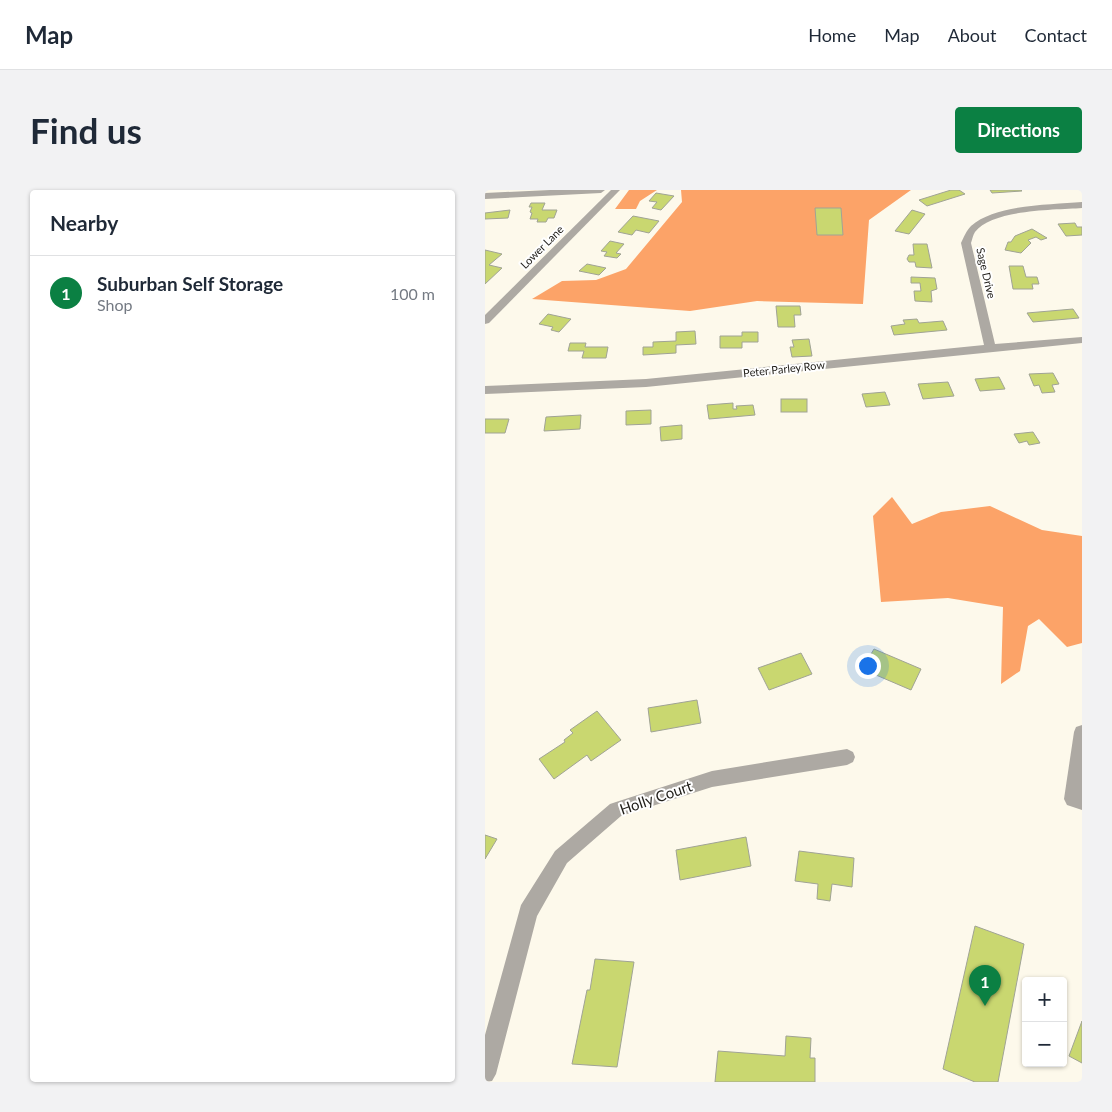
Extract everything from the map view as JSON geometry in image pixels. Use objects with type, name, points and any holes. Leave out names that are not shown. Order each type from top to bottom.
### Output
[{"type":"street","points":[[485,196],[601,190]]},
{"type":"street","name":"Lower Lane","points":[[485,321],[616,190]]},
{"type":"street","name":"Sage Drive","points":[[990,348],[966,243],[973,228],[995,216],[1023,210],[1082,205]]},
{"type":"street","name":"Peter Parley Row","points":[[485,390],[646,383],[1082,340]]},
{"type":"street","points":[[1082,732],[1073,799],[1082,802]]},
{"type":"street","name":"Holly Court","points":[[485,1074],[528,912],[561,857],[616,810],[712,779],[847,757]]},
{"type":"shaded area","points":[[629,190],[657,190],[640,201],[636,209],[615,209]]},
{"type":"shaded area","points":[[681,190],[911,190],[869,220],[863,304],[757,301],[690,311],[532,299],[562,281],[596,280],[626,269],[682,202]]},
{"type":"shaded area","points":[[892,497],[912,524],[941,512],[990,506],[1042,530],[1082,536],[1082,643],[1067,647],[1039,619],[1028,626],[1020,671],[1001,684],[1003,607],[948,598],[881,602],[873,516]]},
{"type":"building","points":[[951,190],[959,190],[965,194],[927,206],[919,200]]},
{"type":"building","points":[[990,190],[1021,190],[1022,191],[992,193]]},
{"type":"building","points":[[656,193],[674,196],[661,210],[652,208],[657,202],[649,201]]},
{"type":"building","points":[[531,203],[545,203],[542,210],[557,210],[554,218],[548,218],[546,222],[537,222],[538,219],[530,219],[532,207],[529,207]]},
{"type":"building","points":[[815,208],[841,208],[843,235],[817,235]]},
{"type":"building","points":[[510,210],[508,218],[485,219],[485,213]]},
{"type":"building","points":[[912,210],[925,214],[909,234],[895,231]]},
{"type":"building","points":[[633,216],[659,221],[649,233],[636,230],[632,235],[618,232]]},
{"type":"building","points":[[1075,223],[1077,227],[1082,227],[1082,235],[1066,236],[1058,224]]},
{"type":"building","points":[[1032,229],[1047,238],[1041,240],[1036,237],[1028,240],[1031,243],[1021,253],[1005,250],[1008,242],[1011,242],[1015,236]]},
{"type":"building","points":[[610,241],[624,244],[616,253],[621,254],[617,258],[604,256],[607,252],[601,251]]},
{"type":"building","points":[[913,244],[927,244],[932,268],[916,267],[915,262],[909,262],[907,259],[909,255],[914,255]]},
{"type":"building","points":[[485,250],[502,254],[489,265],[502,268],[485,284]]},
{"type":"building","points":[[587,264],[606,268],[599,275],[579,271]]},
{"type":"building","points":[[1009,266],[1023,266],[1026,277],[1037,277],[1039,284],[1032,284],[1033,289],[1013,289]]},
{"type":"building","points":[[911,277],[935,278],[937,289],[931,291],[932,302],[915,301],[914,291],[921,291],[920,283],[911,283]]},
{"type":"building","points":[[776,306],[800,306],[801,315],[794,315],[795,327],[778,327]]},
{"type":"building","points":[[1073,309],[1079,318],[1033,322],[1027,313]]},
{"type":"building","points":[[548,314],[571,319],[559,332],[551,330],[553,327],[539,324]]},
{"type":"building","points":[[917,319],[919,323],[943,321],[947,330],[894,335],[891,326],[905,324],[903,320]]},
{"type":"building","points":[[695,331],[696,344],[676,345],[676,353],[643,355],[643,347],[653,347],[653,342],[676,341],[676,332]]},
{"type":"building","points":[[742,332],[758,332],[758,342],[742,342],[742,348],[720,348],[720,336],[742,336]]},
{"type":"building","points":[[809,339],[812,356],[792,357],[790,347],[794,347],[792,340]]},
{"type":"building","points":[[570,343],[586,343],[585,347],[608,347],[606,358],[582,358],[584,351],[568,351]]},
{"type":"building","points":[[1053,373],[1059,384],[1052,385],[1055,392],[1042,393],[1039,385],[1034,386],[1029,374]]},
{"type":"building","points":[[999,377],[1005,389],[980,391],[975,379]]},
{"type":"building","points":[[948,382],[954,396],[923,399],[918,384]]},
{"type":"building","points":[[885,392],[890,405],[866,407],[862,394]]},
{"type":"building","points":[[781,399],[807,399],[807,412],[781,412]]},
{"type":"building","points":[[733,403],[733,409],[737,409],[736,406],[753,405],[755,415],[709,419],[707,405]]},
{"type":"building","points":[[651,410],[651,424],[626,425],[626,411]]},
{"type":"building","points":[[581,415],[580,429],[544,431],[546,417]]},
{"type":"building","points":[[485,419],[509,419],[505,433],[485,433]]},
{"type":"building","points":[[682,425],[682,439],[661,441],[660,427]]},
{"type":"building","points":[[1033,432],[1040,443],[1029,445],[1027,441],[1019,443],[1014,434]]},
{"type":"building","points":[[874,649],[921,669],[911,690],[862,669]]},
{"type":"building","points":[[801,653],[812,674],[769,690],[758,668]]},
{"type":"building","points":[[697,700],[701,723],[651,732],[648,708]]},
{"type":"building","points":[[597,711],[621,740],[591,761],[587,755],[554,779],[539,759],[565,742],[564,740],[573,733],[570,730]]},
{"type":"building","points":[[485,835],[497,839],[485,859]]},
{"type":"building","points":[[746,837],[751,866],[680,880],[676,850]]},
{"type":"building","points":[[799,851],[854,858],[852,887],[832,884],[830,901],[817,899],[818,884],[795,881]]},
{"type":"building","points":[[975,926],[1024,944],[998,1082],[975,1082],[943,1069]]},
{"type":"building","points":[[595,959],[634,962],[617,1067],[572,1064],[587,990],[590,990]]},
{"type":"building","points":[[1082,1021],[1082,1063],[1069,1056]]},
{"type":"building","points":[[786,1036],[811,1038],[810,1058],[815,1058],[815,1082],[715,1082],[718,1051],[785,1056]]},
{"type":"place","name":"Suburban Self Storage","points":[[985,1006]]}]
